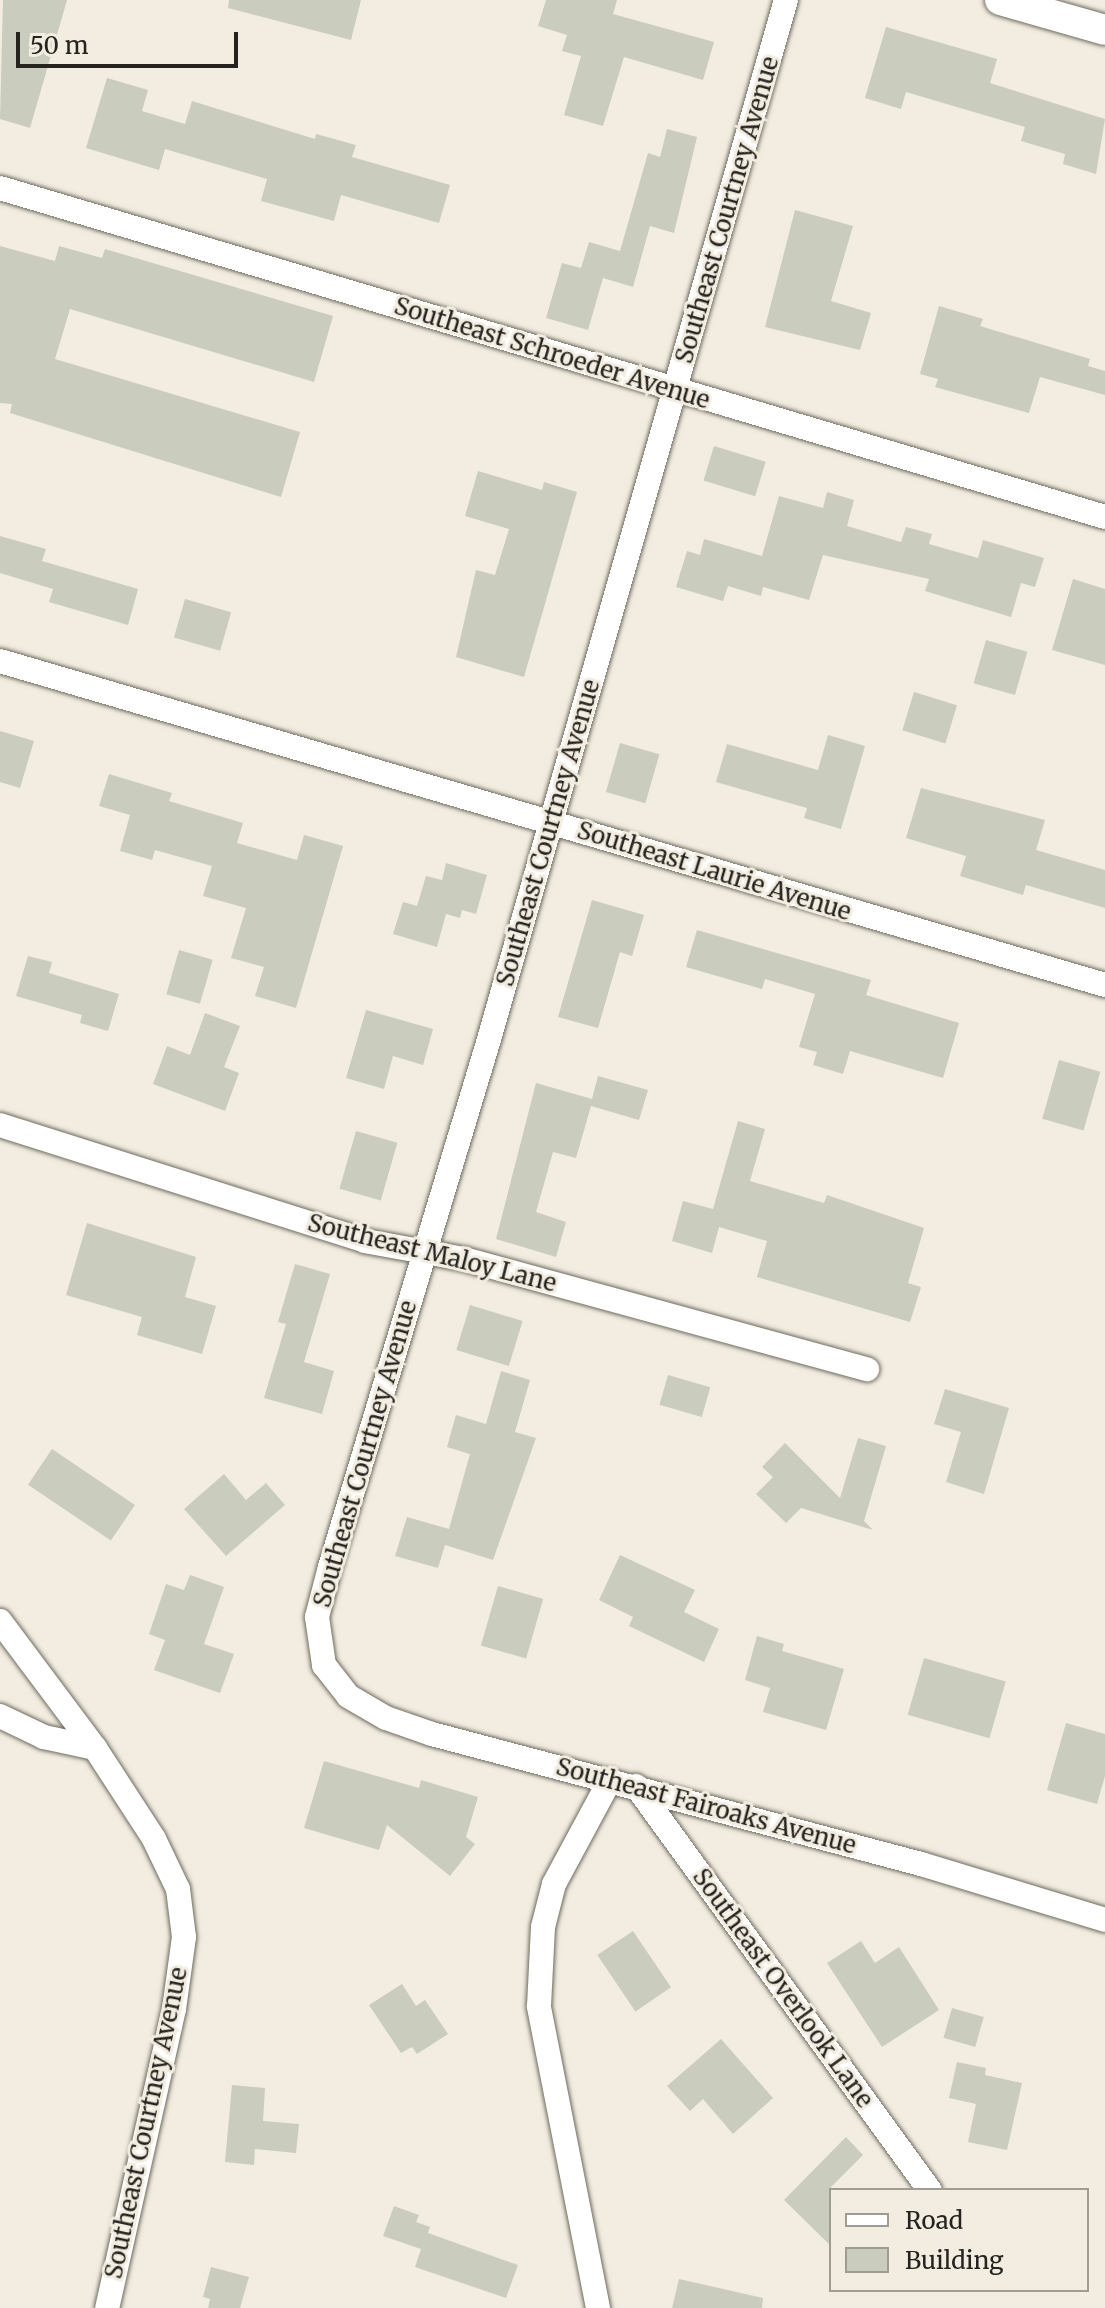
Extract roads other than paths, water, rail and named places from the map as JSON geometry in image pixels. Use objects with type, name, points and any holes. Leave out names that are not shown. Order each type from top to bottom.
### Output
[{"type":"street","name":"Southeast Courtney Avenue","points":[[324,1665],[317,1617],[551,822],[786,0]]},
{"type":"street","points":[[1000,0],[1105,30]]},
{"type":"street","name":"Southeast Schroeder Avenue","points":[[0,188],[1105,517]]},
{"type":"street","name":"Southeast Laurie Avenue","points":[[0,661],[1105,985]]},
{"type":"street","name":"Southeast Maloy Lane","points":[[0,1125],[365,1241],[464,1259],[867,1369]]},
{"type":"street","name":"Southeast Courtney Avenue","points":[[0,1621],[95,1748],[154,1839],[178,1889],[184,1937],[174,2009],[107,2308]]},
{"type":"street","name":"Southeast Fairoaks Avenue","points":[[324,1665],[348,1696],[386,1718],[1105,1920]]},
{"type":"street","points":[[0,1716],[44,1737],[95,1748]]},
{"type":"street","points":[[598,2308],[539,2006],[543,1927],[554,1884],[610,1780]]},
{"type":"street","name":"Southeast Overlook Lane","points":[[636,1786],[929,2188]]}]
